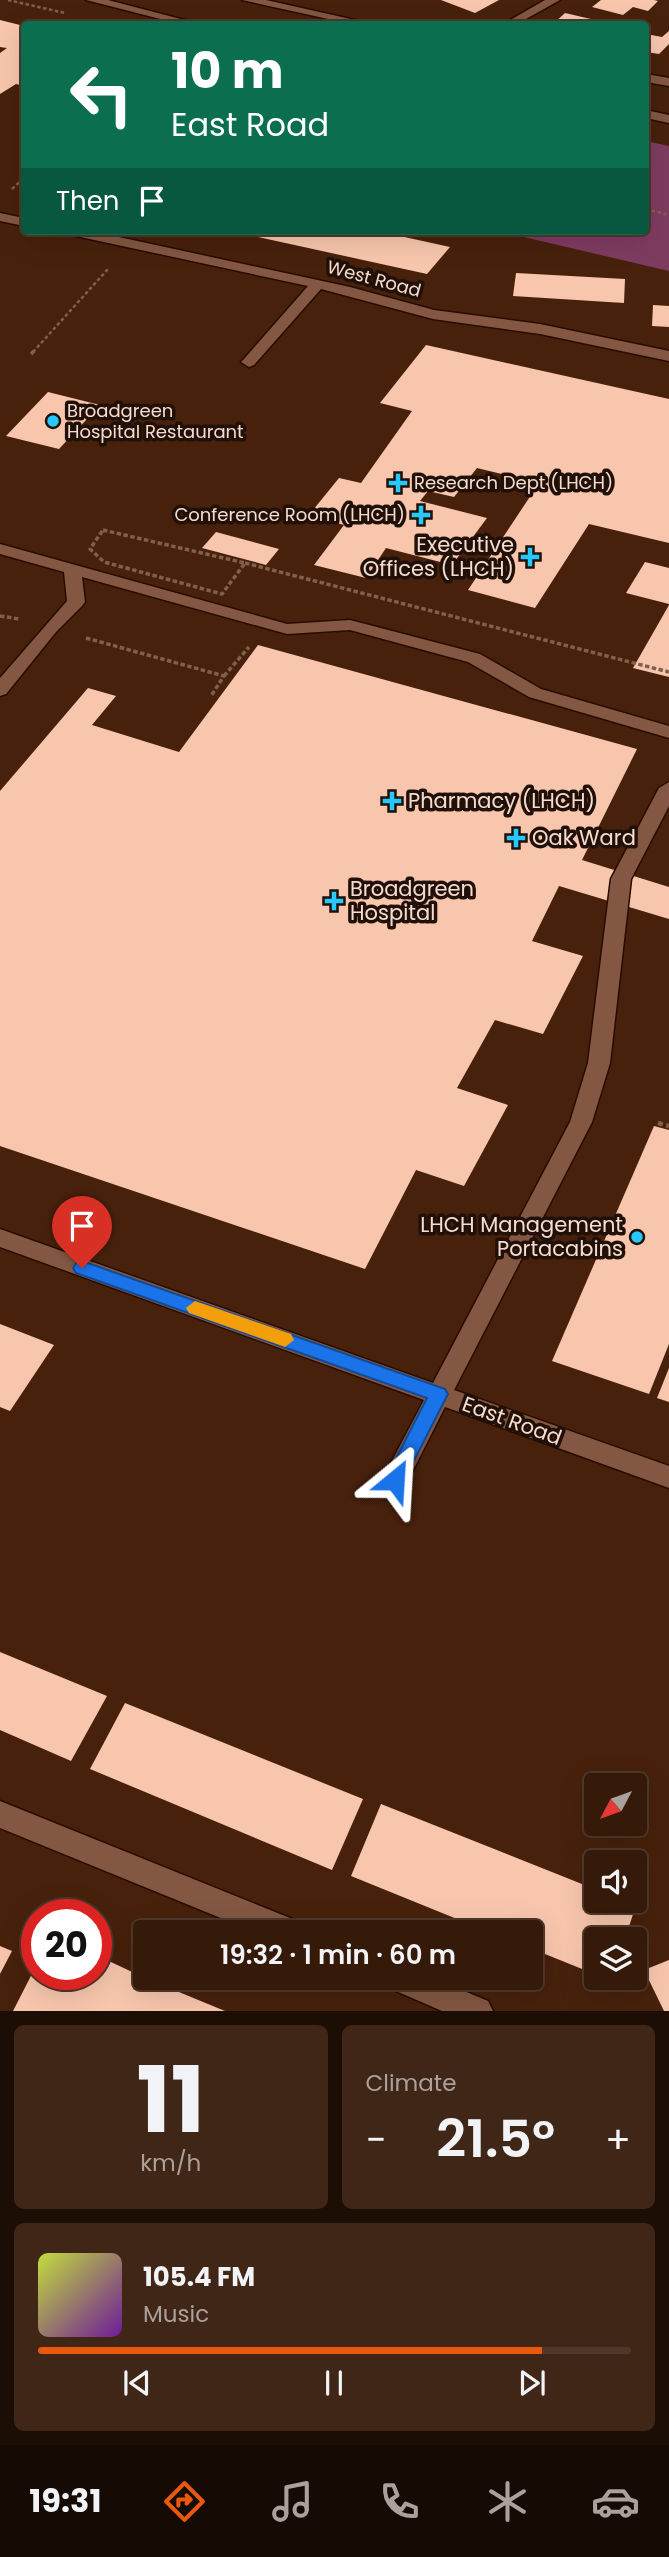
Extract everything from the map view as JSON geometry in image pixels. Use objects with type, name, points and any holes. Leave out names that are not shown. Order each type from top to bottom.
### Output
[{"type":"street","points":[[92,0],[181,21]]},
{"type":"street","points":[[248,0],[352,21]]},
{"type":"street","points":[[515,21],[554,0]]},
{"type":"street","points":[[649,79],[669,82]]},
{"type":"street","points":[[649,115],[669,119]]},
{"type":"street","points":[[0,217],[21,221]]},
{"type":"street","name":"West Road","points":[[90,235],[318,284],[433,314],[540,329],[669,356]]},
{"type":"street","points":[[249,362],[318,284]]},
{"type":"street","points":[[0,550],[287,629],[350,625],[474,658],[535,693],[669,732]]},
{"type":"street","points":[[0,690],[50,628],[76,603],[73,572]]},
{"type":"street","points":[[395,1480],[581,1122],[599,1063],[621,879],[669,788]]},
{"type":"street","name":"East Road","points":[[0,1238],[669,1477]]},
{"type":"street","points":[[0,1814],[260,1920]]},
{"type":"street","points":[[428,1990],[478,2011]]},
{"type":"path","points":[[8,0],[73,15]]},
{"type":"path","points":[[649,210],[669,215]]},
{"type":"path","points":[[31,354],[89,294],[114,262]]},
{"type":"path","points":[[245,564],[669,672]]},
{"type":"path","points":[[94,629],[86,638],[224,676]]},
{"type":"path","points":[[211,696],[250,646]]},
{"type":"path","points":[[658,1123],[669,1126]]},
{"type":"shaded area","points":[[649,142],[669,146],[669,271],[515,235],[649,235]]},
{"type":"building","points":[[441,0],[499,0],[475,13]]},
{"type":"building","points":[[601,0],[658,1],[648,11],[633,7],[623,15],[592,7]]},
{"type":"building","points":[[565,13],[599,21],[556,21]]},
{"type":"building","points":[[0,20],[21,25],[21,85],[16,84],[0,94],[0,53],[7,48],[0,47]]},
{"type":"building","points":[[669,31],[669,44],[659,54],[649,52],[649,35],[662,37]]},
{"type":"building","points":[[395,235],[450,247],[427,274],[258,237]]},
{"type":"building","points":[[516,273],[625,279],[624,303],[513,296]]},
{"type":"building","points":[[653,305],[669,306],[669,327],[652,326]]},
{"type":"building","points":[[426,345],[669,399],[669,543],[589,524],[535,608],[468,590],[539,483],[477,468],[454,497],[428,491],[420,501],[487,518],[452,565],[386,548],[366,578],[314,565],[344,525],[309,515],[339,478],[361,483],[412,411],[380,403]]},
{"type":"building","name":"Broadgreen Hospital Restaurant","points":[[48,392],[100,405],[59,449],[6,436]]},
{"type":"building","points":[[216,532],[279,549],[266,565],[202,548]]},
{"type":"building","points":[[645,562],[669,568],[669,604],[626,593]]},
{"type":"building","points":[[669,605],[669,677],[633,668]]},
{"type":"building","points":[[258,645],[637,749],[582,860],[669,887],[669,919],[559,886],[532,941],[583,956],[543,1034],[495,1020],[457,1088],[508,1105],[464,1186],[416,1170],[365,1269],[0,1146],[0,791],[88,688],[116,696],[92,725],[179,752]]},
{"type":"building","name":"LHCH Management Portacabins","points":[[654,1126],[669,1130],[669,1344],[649,1394],[552,1361]]},
{"type":"building","points":[[0,1324],[54,1345],[10,1411],[0,1407]]},
{"type":"building","points":[[669,1368],[669,1402],[657,1398]]},
{"type":"building","points":[[0,1652],[107,1696],[71,1761],[0,1730]]},
{"type":"building","points":[[125,1703],[363,1799],[332,1870],[90,1769]]},
{"type":"building","points":[[381,1804],[584,1885],[584,1913],[633,1913],[629,1927],[584,1927],[584,1970],[543,1953],[543,1920],[459,1920],[351,1876]]},
{"type":"building","points":[[0,1946],[12,1951],[0,1974]]},
{"type":"building","points":[[669,1960],[669,2011],[664,2011],[647,1976],[647,1969]]},
{"type":"building","points":[[112,1963],[133,1972],[133,1990],[174,1990],[225,2011],[13,2011],[24,1990],[112,1990]]},
{"type":"slow traffic","points":[[195,1308],[285,1340]]},
{"type":"place","name":"Broadgreen Hospital Restaurant","points":[[53,421]]},
{"type":"place","name":"Research Dept (LHCH)","points":[[398,483]]},
{"type":"place","name":"Conference Room (LHCH)","points":[[421,515]]},
{"type":"place","name":"Executive Offices (LHCH)","points":[[530,557]]},
{"type":"place","name":"Pharmacy (LHCH)","points":[[392,801]]},
{"type":"place","name":"Oak Ward","points":[[516,838]]},
{"type":"place","name":"Broadgreen Hospital","points":[[334,901]]},
{"type":"place","name":"LHCH Management Portacabins","points":[[637,1237]]},
{"type":"route","points":[[82,1268],[439,1394],[395,1480]]}]
